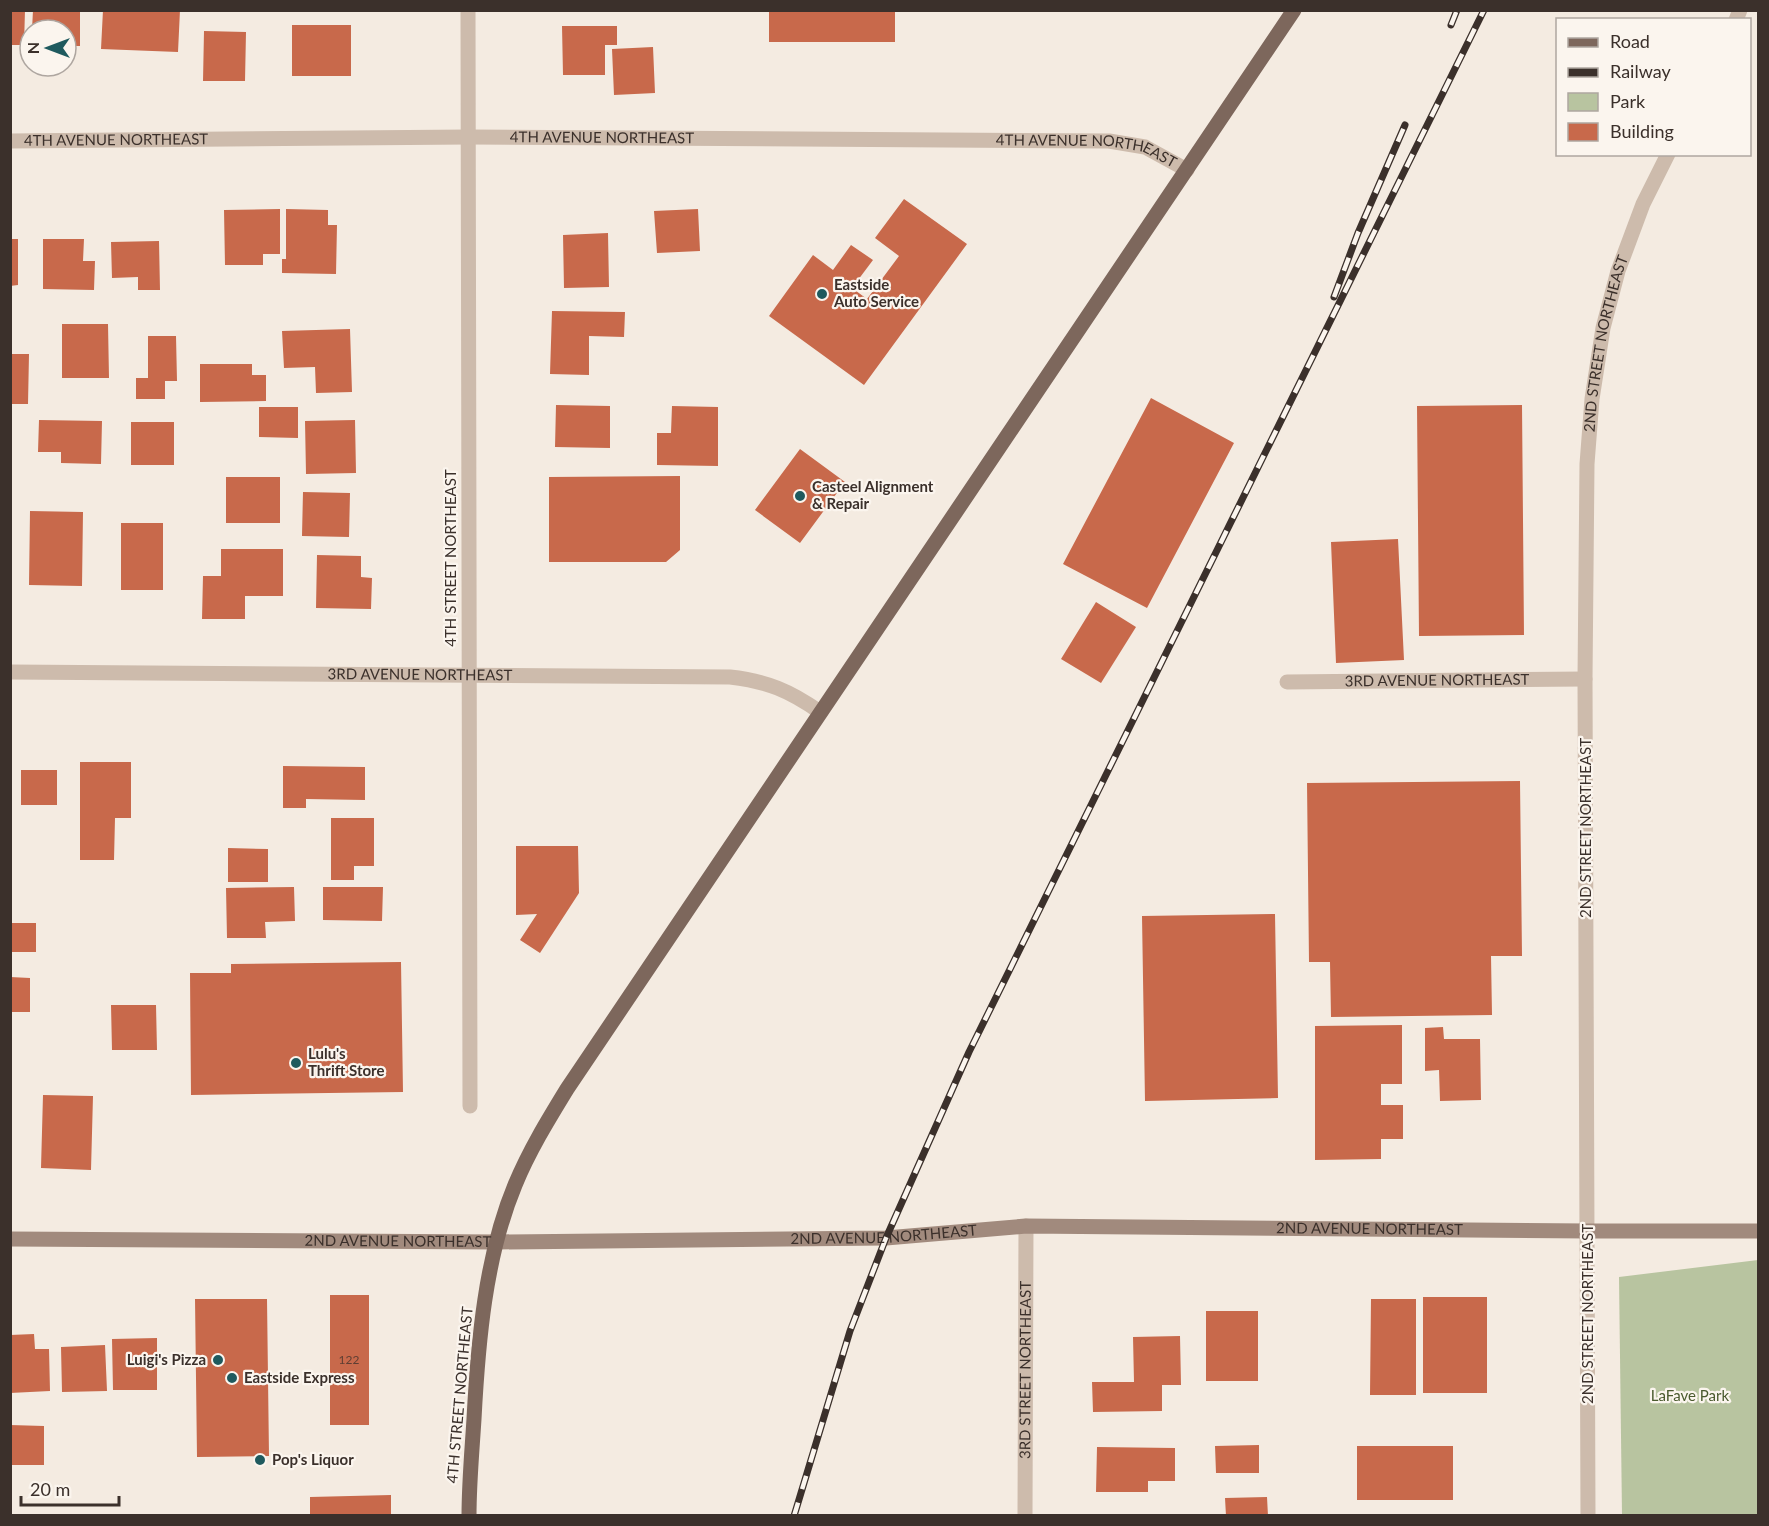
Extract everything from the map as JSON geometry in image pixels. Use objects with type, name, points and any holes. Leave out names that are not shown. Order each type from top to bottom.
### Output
[{"type":"main road","name":"4TH STREET NORTHEAST","points":[[469,1515],[476,1374],[484,1305],[496,1242],[514,1186],[535,1142],[567,1089],[1294,10]]},
{"type":"street","name":"4TH STREET NORTHEAST","points":[[468,10],[470,1106]]},
{"type":"street","name":"4TH AVENUE NORTHEAST","points":[[10,141],[469,137],[1109,141],[1145,147],[1187,170]]},
{"type":"street","name":"2ND STREET NORTHEAST","points":[[1588,1515],[1585,679],[1587,464],[1595,379],[1603,328],[1618,271],[1643,204],[1667,156]]},
{"type":"street","name":"3RD AVENUE NORTHEAST","points":[[10,672],[730,677],[756,680],[776,686],[799,697],[820,712]]},
{"type":"street","name":"3RD AVENUE NORTHEAST","points":[[1287,682],[1585,679]]},
{"type":"street","name":"2ND AVENUE NORTHEAST","points":[[10,1239],[496,1242],[886,1238],[1026,1226],[1588,1232],[1758,1231]]},
{"type":"street","name":"3RD STREET NORTHEAST","points":[[1025,1515],[1026,1226]]},
{"type":"green space","name":"LaFave Park","points":[[1758,1260],[1758,1515],[1622,1515],[1619,1277]]},
{"type":"building","points":[[10,10],[25,10],[25,18],[18,18],[18,45],[10,45]]},
{"type":"building","points":[[33,10],[80,10],[80,46],[78,46],[78,18],[33,18]]},
{"type":"building","points":[[103,10],[180,10],[178,52],[101,49]]},
{"type":"building","points":[[769,10],[895,10],[895,42],[769,42]]},
{"type":"building","points":[[292,25],[351,25],[351,76],[292,76]]},
{"type":"building","points":[[562,26],[617,26],[617,45],[605,45],[605,75],[563,75]]},
{"type":"building","points":[[204,31],[246,32],[245,81],[203,81]]},
{"type":"building","points":[[653,47],[655,93],[614,95],[612,49]]},
{"type":"building","name":"Eastside Auto Service","points":[[904,199],[967,244],[864,385],[769,316],[813,255],[833,270],[851,245],[873,260],[852,288],[867,299],[899,256],[875,238]]},
{"type":"building","points":[[280,209],[280,254],[263,254],[263,265],[225,265],[224,210]]},
{"type":"building","points":[[286,209],[328,210],[328,225],[337,225],[336,274],[282,273],[282,259],[286,259]]},
{"type":"building","points":[[698,209],[700,251],[657,253],[654,211]]},
{"type":"building","points":[[608,233],[609,287],[564,288],[563,235]]},
{"type":"building","points":[[10,239],[18,239],[18,285],[10,286]]},
{"type":"building","points":[[43,239],[84,239],[83,261],[95,261],[94,290],[43,289]]},
{"type":"building","points":[[159,241],[160,290],[138,290],[138,277],[112,278],[111,242]]},
{"type":"building","points":[[552,311],[625,312],[624,337],[589,336],[589,375],[550,374]]},
{"type":"building","points":[[62,324],[108,324],[109,378],[62,378]]},
{"type":"building","points":[[350,329],[352,392],[316,393],[315,367],[284,368],[282,331]]},
{"type":"building","points":[[148,336],[176,336],[177,381],[165,381],[165,399],[136,399],[136,378],[148,378]]},
{"type":"building","points":[[10,354],[29,354],[28,404],[10,404]]},
{"type":"building","points":[[200,364],[252,364],[252,375],[266,375],[266,401],[200,402]]},
{"type":"building","points":[[1151,398],[1234,443],[1147,608],[1063,564]]},
{"type":"building","points":[[556,405],[610,406],[610,448],[555,447]]},
{"type":"building","points":[[1522,405],[1524,635],[1419,636],[1417,406]]},
{"type":"building","points":[[672,406],[718,407],[718,466],[657,465],[657,433],[671,433]]},
{"type":"building","points":[[259,407],[298,407],[298,438],[259,437]]},
{"type":"building","points":[[39,420],[102,421],[101,464],[61,463],[61,452],[38,452]]},
{"type":"building","points":[[355,420],[356,473],[306,474],[305,421]]},
{"type":"building","points":[[131,422],[174,422],[174,465],[131,465]]},
{"type":"building","name":"Casteel Alignment & Repair","points":[[800,449],[845,482],[800,543],[755,510]]},
{"type":"building","points":[[680,476],[680,550],[666,562],[549,562],[549,477]]},
{"type":"building","points":[[226,477],[280,477],[280,523],[226,523]]},
{"type":"building","points":[[303,492],[350,493],[349,537],[302,536]]},
{"type":"building","points":[[30,511],[83,512],[82,586],[29,585]]},
{"type":"building","points":[[121,523],[163,523],[163,590],[121,590]]},
{"type":"building","points":[[1398,539],[1404,660],[1336,663],[1331,542]]},
{"type":"building","points":[[221,549],[283,549],[283,596],[245,596],[245,619],[202,619],[203,576],[221,576]]},
{"type":"building","points":[[317,555],[361,556],[361,577],[372,578],[371,609],[316,608]]},
{"type":"building","points":[[1096,602],[1136,627],[1101,683],[1061,659]]},
{"type":"building","points":[[80,762],[131,762],[131,818],[115,818],[114,860],[80,860]]},
{"type":"building","points":[[283,766],[365,767],[365,800],[306,799],[306,808],[283,808]]},
{"type":"building","points":[[21,770],[57,770],[57,805],[21,805]]},
{"type":"building","points":[[1520,781],[1522,956],[1491,956],[1492,1015],[1331,1017],[1330,962],[1309,962],[1307,783]]},
{"type":"building","points":[[331,818],[374,818],[374,866],[354,866],[354,880],[331,880]]},
{"type":"building","points":[[516,846],[578,846],[579,893],[540,953],[520,940],[537,914],[516,915]]},
{"type":"building","points":[[228,848],[268,849],[268,882],[228,882]]},
{"type":"building","points":[[294,887],[295,921],[265,922],[266,938],[227,938],[226,888]]},
{"type":"building","points":[[323,887],[383,887],[382,921],[323,920]]},
{"type":"building","points":[[1275,914],[1278,1098],[1145,1101],[1142,916]]},
{"type":"building","points":[[10,923],[36,923],[36,952],[10,952]]},
{"type":"building","points":[[401,962],[403,1092],[191,1095],[190,973],[231,973],[231,964]]},
{"type":"building","points":[[10,977],[30,978],[30,1012],[10,1012]]},
{"type":"building","points":[[111,1005],[156,1005],[157,1050],[112,1050]]},
{"type":"building","points":[[1402,1025],[1402,1084],[1381,1084],[1381,1105],[1403,1105],[1403,1139],[1381,1139],[1381,1159],[1315,1160],[1315,1026]]},
{"type":"building","points":[[1443,1027],[1444,1039],[1480,1039],[1481,1100],[1440,1101],[1439,1070],[1425,1071],[1425,1028]]},
{"type":"building","points":[[43,1095],[93,1096],[91,1170],[41,1168]]},
{"type":"building","name":"Eastside Express","points":[[330,1295],[369,1295],[369,1425],[330,1425]]},
{"type":"building","points":[[1423,1297],[1487,1297],[1487,1393],[1423,1393]]},
{"type":"building","name":"Eastside Express","points":[[195,1299],[267,1299],[269,1456],[197,1457]]},
{"type":"building","points":[[1371,1299],[1416,1299],[1416,1395],[1370,1395]]},
{"type":"building","points":[[1206,1311],[1258,1311],[1258,1381],[1206,1381]]},
{"type":"building","points":[[34,1334],[35,1349],[49,1349],[50,1391],[10,1393],[10,1335]]},
{"type":"building","points":[[1180,1336],[1181,1385],[1162,1385],[1162,1411],[1093,1412],[1092,1382],[1134,1382],[1133,1337]]},
{"type":"building","points":[[157,1338],[157,1390],[113,1390],[112,1339]]},
{"type":"building","points":[[105,1345],[107,1391],[62,1392],[61,1347]]},
{"type":"building","points":[[10,1425],[44,1426],[44,1465],[10,1465]]},
{"type":"building","points":[[1259,1445],[1259,1473],[1216,1473],[1215,1446]]},
{"type":"building","points":[[1357,1446],[1453,1446],[1453,1500],[1357,1500]]},
{"type":"building","points":[[1097,1447],[1175,1448],[1175,1481],[1148,1481],[1148,1492],[1096,1492]]},
{"type":"building","points":[[391,1495],[391,1516],[310,1516],[310,1497]]},
{"type":"building","points":[[1267,1497],[1268,1516],[1226,1516],[1225,1498]]},
{"type":"railway","points":[[1451,25],[1457,10]]},
{"type":"railway","points":[[794,1516],[850,1331],[886,1238],[969,1052],[1484,10]]},
{"type":"railway","points":[[1334,297],[1358,233],[1405,125]]},
{"type":"place","name":"Eastside Auto Service","points":[[822,294]]},
{"type":"place","name":"Casteel Alignment & Repair","points":[[800,496]]},
{"type":"place","name":"Lulu's Thrift Store","points":[[296,1063]]},
{"type":"place","name":"Luigi's Pizza","points":[[218,1360]]},
{"type":"place","name":"Eastside Express","points":[[232,1378]]},
{"type":"place","name":"Pop's Liquor","points":[[260,1460]]}]
